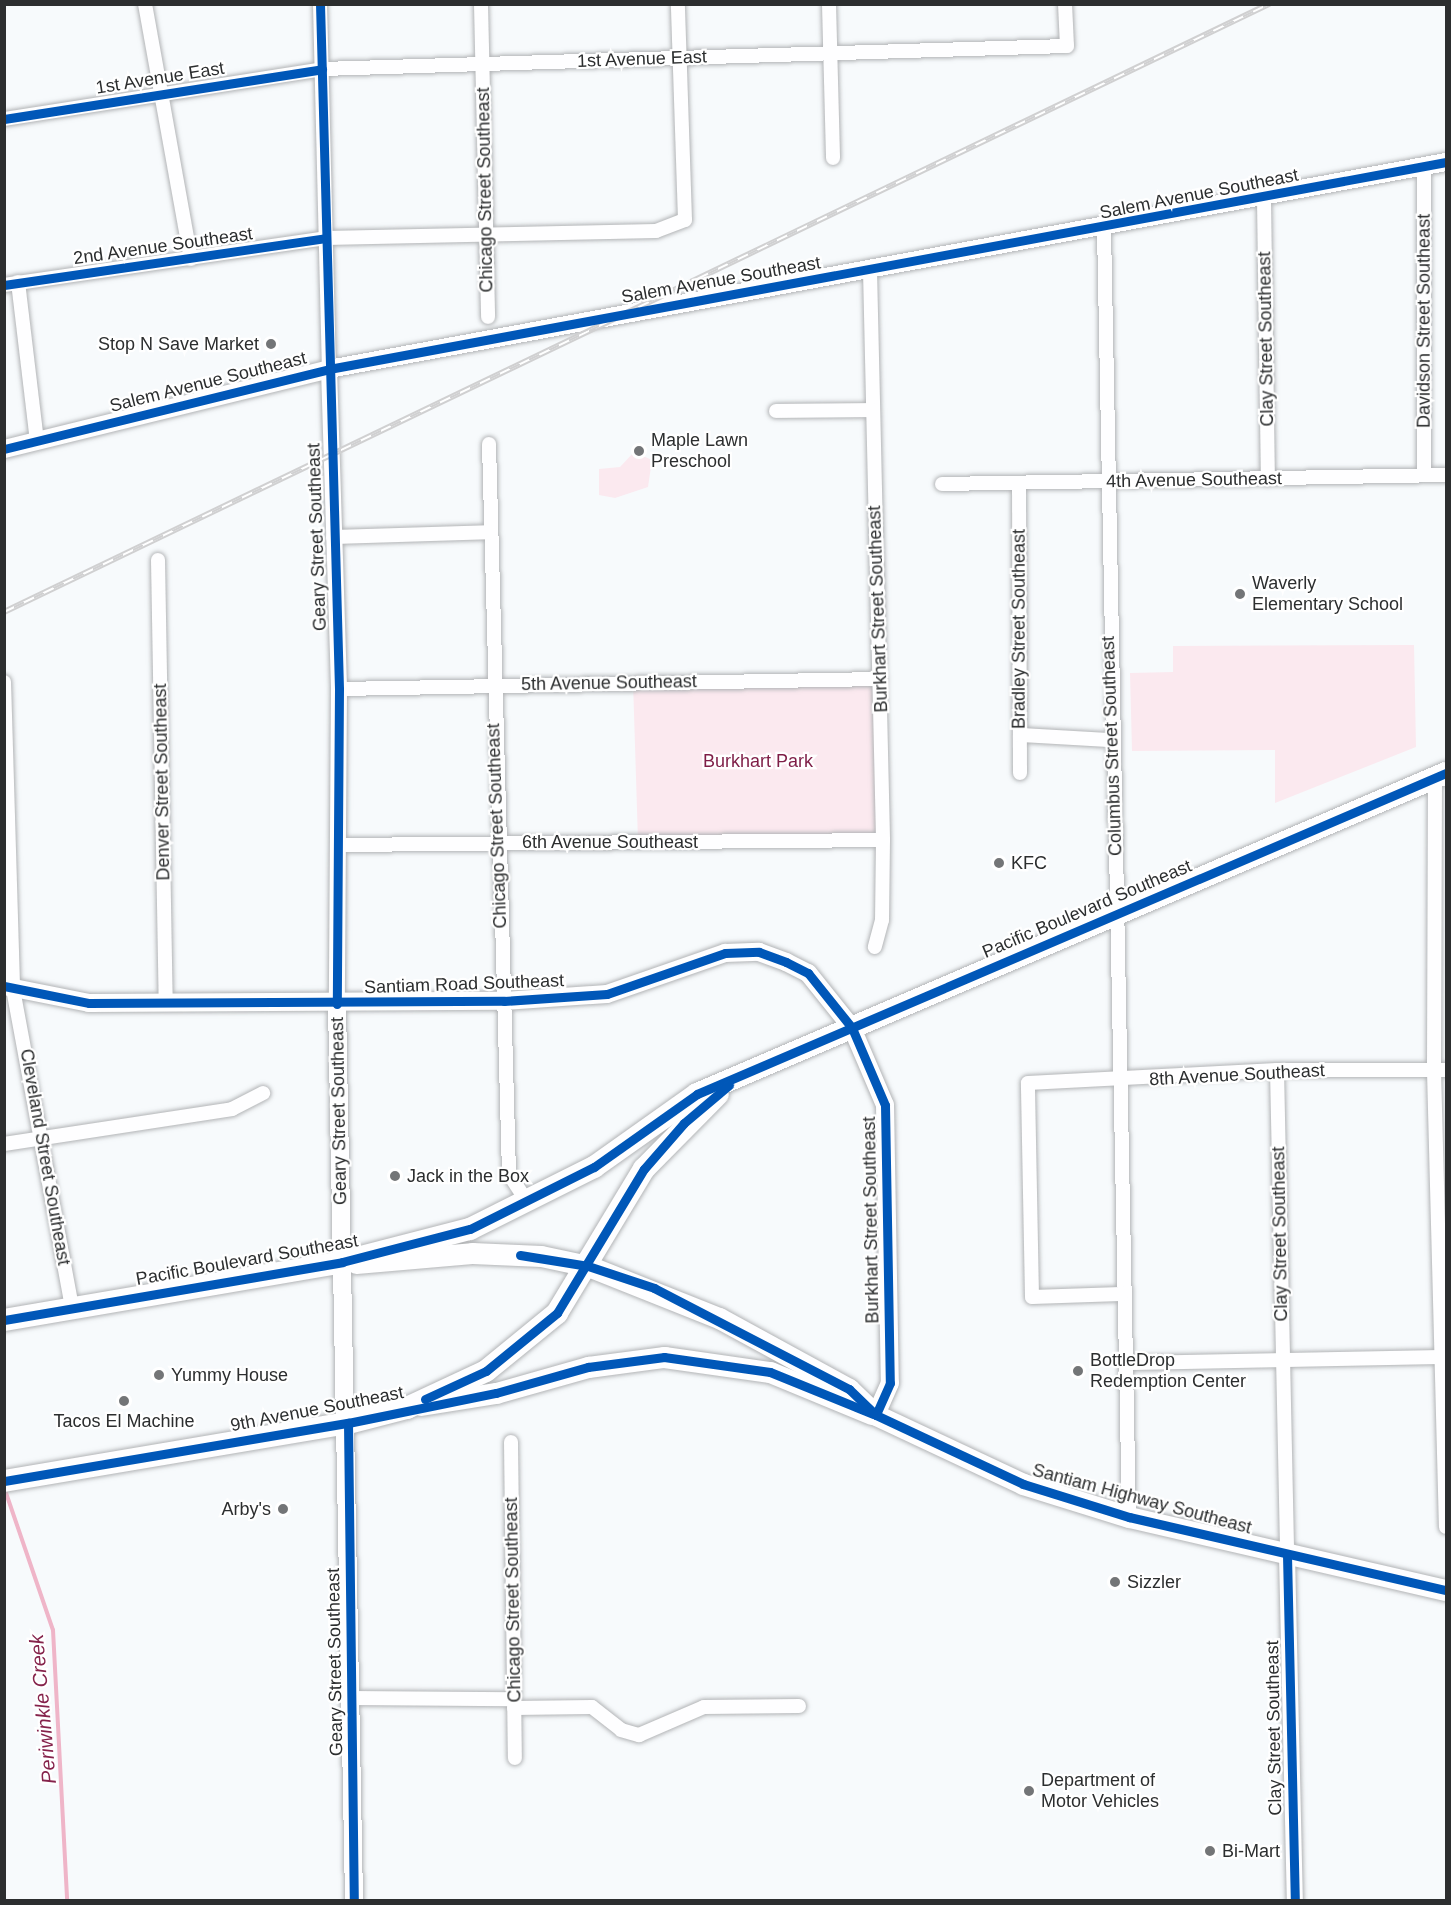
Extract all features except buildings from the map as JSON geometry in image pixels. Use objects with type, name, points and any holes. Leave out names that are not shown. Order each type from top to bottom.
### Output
[{"type":"highway","name":"Pacific Boulevard Southeast","points":[[4,1320],[342,1262],[470,1229],[594,1167],[660,1116],[740,1076],[1441,776]]},
{"type":"highway","name":"Pacific Boulevard Southeast","points":[[407,1408],[486,1371],[526,1343],[557,1313],[588,1266],[644,1169],[684,1123],[740,1076]]},
{"type":"highway","name":"9th Avenue Southeast","points":[[10,1479],[348,1423],[407,1408]]},
{"type":"main road","name":"Salem Avenue Southeast","points":[[4,448],[329,369],[1264,199],[1446,162]]},
{"type":"main road","name":"Santiam Road Southeast","points":[[9,987],[60,1001],[166,1004],[337,1004],[504,1000],[607,994],[725,953],[759,952],[808,973],[852,1028]]},
{"type":"main road","name":"Geary Street Southeast","points":[[337,1004],[348,1423],[354,1900]]},
{"type":"main road","name":"Burkhart Street Southeast","points":[[852,1028],[885,1106],[890,1383],[876,1415]]},
{"type":"main road","name":"Santiam Highway Southeast","points":[[342,1262],[472,1253],[541,1256],[588,1266],[654,1288],[719,1318],[849,1389],[876,1415],[1023,1484],[1129,1517],[1446,1590]]},
{"type":"main road","name":"9th Avenue Southeast","points":[[407,1408],[496,1393],[588,1367],[664,1357],[770,1372],[876,1415]]},
{"type":"street","points":[[145,4],[191,260]]},
{"type":"street","name":"Geary Street Southeast","points":[[320,4],[339,689],[337,1004]]},
{"type":"street","name":"Chicago Street Southeast","points":[[481,4],[484,233],[488,317]]},
{"type":"street","points":[[678,4],[678,58]]},
{"type":"street","points":[[829,4],[833,158]]},
{"type":"street","name":"1st Avenue East","points":[[4,119],[321,69],[1067,46],[1065,4]]},
{"type":"street","name":"2nd Avenue Southeast","points":[[11,284],[191,260],[326,238],[656,231],[685,220],[678,58]]},
{"type":"street","name":"Davidson Street Southeast","points":[[1424,167],[1424,475]]},
{"type":"street","name":"Clay Street Southeast","points":[[1264,199],[1268,479]]},
{"type":"street","name":"Columbus Street Southeast","points":[[1104,228],[1110,740],[1118,914],[1121,1294],[1127,1363],[1129,1517]]},
{"type":"street","name":"Burkhart Street Southeast","points":[[870,270],[883,840],[882,920],[875,947]]},
{"type":"street","points":[[11,284],[37,441]]},
{"type":"street","points":[[776,411],[872,410]]},
{"type":"street","name":"Chicago Street Southeast","points":[[489,444],[496,843],[504,1000],[509,1174],[527,1202]]},
{"type":"street","name":"4th Avenue Southeast","points":[[942,484],[1019,485],[1446,475]]},
{"type":"street","name":"Bradley Street Southeast","points":[[1019,485],[1020,773]]},
{"type":"street","points":[[333,537],[489,532]]},
{"type":"street","name":"Denver Street Southeast","points":[[158,560],[166,1004]]},
{"type":"street","name":"5th Avenue Southeast","points":[[339,689],[880,679]]},
{"type":"street","name":"Cleveland Street Southeast","points":[[4,682],[9,987],[43,1137],[72,1308]]},
{"type":"street","points":[[1020,735],[1110,740]]},
{"type":"street","points":[[1441,776],[1440,1071],[1446,1527]]},
{"type":"street","name":"6th Avenue Southeast","points":[[338,845],[883,840]]},
{"type":"street","name":"Clay Street Southeast","points":[[1276,1070],[1295,1900]]},
{"type":"street","name":"8th Avenue Southeast","points":[[1121,1294],[1032,1297],[1028,1083],[1120,1080],[1276,1070],[1440,1071]]},
{"type":"street","points":[[4,1144],[232,1109],[263,1093]]},
{"type":"street","points":[[1127,1363],[1444,1357]]},
{"type":"street","name":"Chicago Street Southeast","points":[[511,1442],[515,1758]]},
{"type":"street","points":[[351,1698],[592,1707],[621,1730],[639,1735],[704,1707],[799,1706]]},
{"type":"green space","points":[[634,452],[652,460],[648,487],[615,498],[599,495],[599,469],[620,467]]},
{"type":"green space","points":[[1414,645],[1416,747],[1275,803],[1275,750],[1132,751],[1130,673],[1173,672],[1173,646]]},
{"type":"green space","name":"Burkhart Park","points":[[880,679],[883,840],[638,842],[633,682]]},
{"type":"waterway","name":"Periwinkle Creek","points":[[5,1490],[53,1630],[67,1900]]},
{"type":"railway","points":[[4,612],[1269,4]]},
{"type":"cycle path","points":[[320,4],[339,689],[337,1004]]},
{"type":"cycle path","points":[[4,119],[322,69]]},
{"type":"cycle path","points":[[4,449],[329,369],[1446,162]]},
{"type":"cycle path","points":[[4,285],[326,238]]},
{"type":"cycle path","points":[[4,1320],[342,1262],[470,1229],[594,1167],[697,1094],[1446,773]]},
{"type":"cycle path","points":[[4,986],[89,1003],[504,1001],[607,994],[725,953],[759,952],[786,962],[808,973],[852,1028],[885,1105],[890,1383],[876,1415]]},
{"type":"cycle path","points":[[425,1399],[486,1371],[557,1313],[644,1169],[684,1123],[729,1085]]},
{"type":"cycle path","points":[[520,1255],[588,1266],[654,1288],[849,1389],[876,1415],[1023,1484],[1129,1517],[1446,1590]]},
{"type":"cycle path","points":[[4,1481],[348,1423],[496,1393],[588,1367],[664,1357],[770,1372],[873,1414]]},
{"type":"cycle path","points":[[348,1423],[354,1900]]},
{"type":"cycle path","points":[[1287,1555],[1295,1900]]},
{"type":"place","name":"Stop N Save Market","points":[[271,344]]},
{"type":"place","name":"Maple Lawn Preschool","points":[[639,451]]},
{"type":"place","name":"Waverly Elementary School","points":[[1240,594]]},
{"type":"place","name":"KFC","points":[[999,863]]},
{"type":"place","name":"Jack in the Box","points":[[395,1176]]},
{"type":"place","name":"BottleDrop Redemption Center","points":[[1078,1371]]},
{"type":"place","name":"Yummy House","points":[[159,1375]]},
{"type":"place","name":"Tacos El Machine","points":[[124,1401]]},
{"type":"place","name":"Arby's","points":[[283,1509]]},
{"type":"place","name":"Sizzler","points":[[1115,1582]]},
{"type":"place","name":"Department of Motor Vehicles","points":[[1029,1791]]},
{"type":"place","name":"Bi-Mart","points":[[1210,1851]]}]
